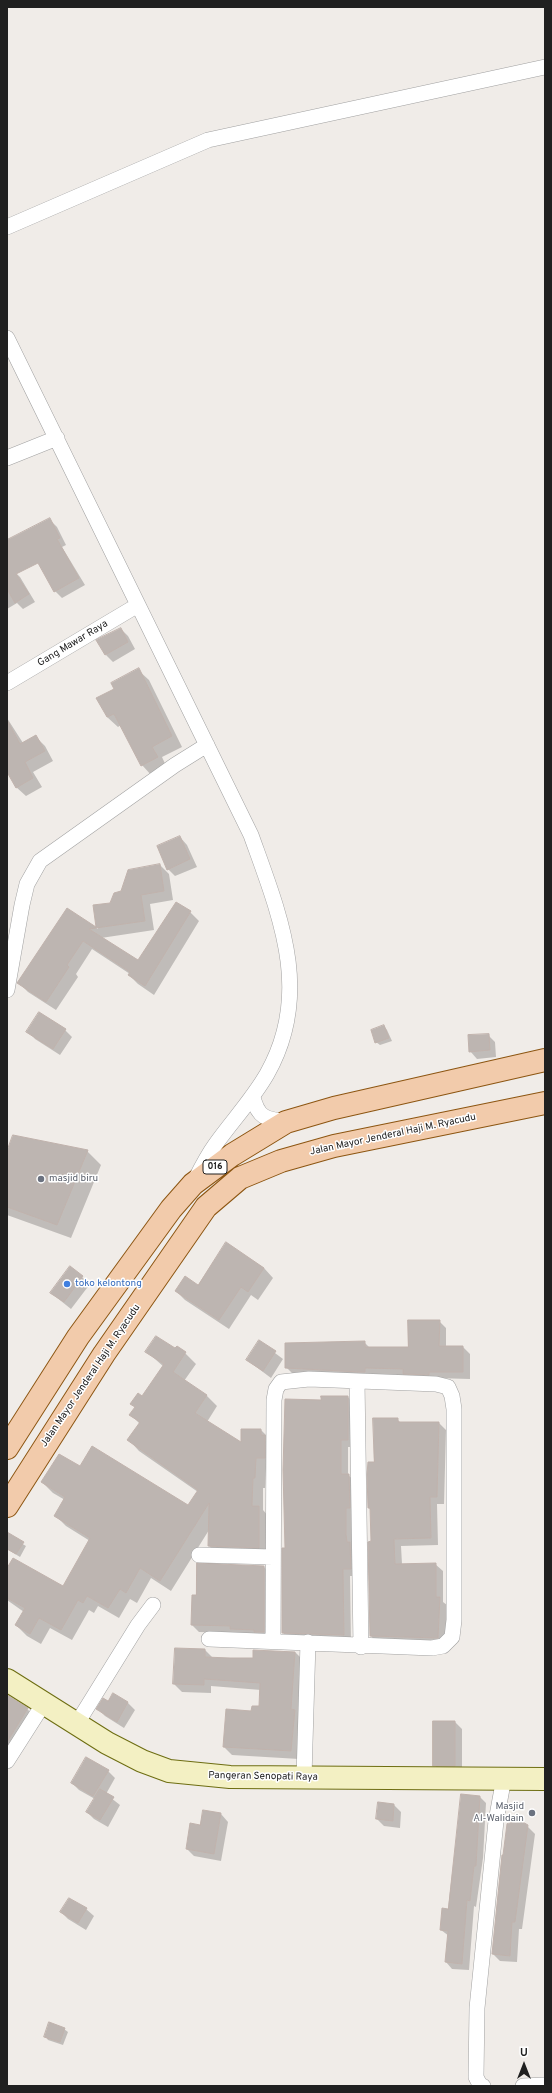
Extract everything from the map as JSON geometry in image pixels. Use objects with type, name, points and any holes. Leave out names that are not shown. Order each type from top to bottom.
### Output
[{"type":"main road","name":"016","points":[[7,1448],[78,1337],[156,1229],[192,1184],[232,1155],[286,1122],[334,1108],[545,1060]]},
{"type":"main road","name":"Jalan Mayor Jenderal Haji M. Ryacudu","points":[[7,1506],[104,1354],[206,1207],[240,1178],[281,1161],[334,1146],[545,1103]]},
{"type":"main road","points":[[78,1337],[104,1354]]},
{"type":"street","points":[[7,227],[208,140],[545,67]]},
{"type":"street","points":[[7,338],[251,835],[270,888],[287,951],[291,986],[290,1007],[283,1038],[267,1074],[253,1097],[214,1146],[192,1184]]},
{"type":"street","points":[[7,458],[57,438]]},
{"type":"street","name":"Gang Mawar Raya","points":[[7,683],[138,605]]},
{"type":"street","points":[[7,990],[22,905],[28,884],[40,861],[174,765],[207,745]]},
{"type":"street","points":[[253,1097],[256,1108],[262,1116],[269,1119],[286,1122]]},
{"type":"street","points":[[209,1639],[273,1641],[308,1642],[361,1647],[432,1648],[443,1646],[452,1637],[454,1620],[454,1409],[452,1396],[448,1387],[436,1384],[309,1379],[281,1382],[276,1389],[274,1400],[273,1641]]},
{"type":"street","points":[[357,1381],[361,1647]]},
{"type":"street","points":[[199,1555],[274,1557]]},
{"type":"street","points":[[76,1725],[138,1625],[153,1605]]},
{"type":"street","points":[[304,1778],[308,1642]]},
{"type":"street","name":"Pangeran Senopati Raya","points":[[7,1680],[76,1725],[142,1761],[169,1771],[230,1778],[545,1779]]},
{"type":"street","points":[[7,1761],[44,1703]]},
{"type":"street","points":[[483,2086],[478,2082],[476,2077],[477,2008],[496,1821],[504,1778]]},
{"type":"street","points":[[523,2086],[545,2085]]},
{"type":"building","points":[[50,518],[60,538],[57,539],[79,578],[54,592],[38,563],[16,574],[29,594],[15,603],[7,589],[7,540]]},
{"type":"building","points":[[121,628],[128,642],[105,655],[96,640]]},
{"type":"building","points":[[139,668],[172,736],[152,747],[158,757],[141,766],[114,714],[107,717],[96,698],[114,689],[111,683]]},
{"type":"building","points":[[7,720],[20,744],[36,735],[45,751],[25,762],[33,778],[16,788],[7,772]]},
{"type":"building","points":[[180,836],[190,859],[167,870],[157,846]]},
{"type":"building","points":[[160,864],[164,891],[141,895],[145,921],[89,929],[138,960],[176,902],[191,911],[145,986],[128,975],[130,972],[83,941],[67,965],[69,967],[46,1002],[17,983],[67,908],[96,927],[93,905],[110,903],[114,893],[121,891],[128,870]]},
{"type":"building","points":[[39,1012],[66,1029],[53,1049],[26,1032]]},
{"type":"building","points":[[384,1025],[389,1038],[375,1043],[371,1030]]},
{"type":"building","points":[[489,1034],[490,1050],[469,1052],[468,1035]]},
{"type":"building","name":"masjid biru","points":[[13,1135],[88,1150],[57,1225],[7,1207],[7,1151]]},
{"type":"building","points":[[226,1242],[264,1268],[248,1292],[241,1287],[219,1320],[175,1291],[185,1276],[198,1285]]},
{"type":"building","name":"toko kelontong","points":[[70,1266],[83,1276],[64,1302],[50,1293]]},
{"type":"building","points":[[408,1320],[440,1320],[439,1346],[463,1346],[463,1372],[429,1372],[429,1375],[403,1374],[403,1369],[365,1368],[365,1372],[359,1372],[285,1368],[285,1343],[365,1341],[365,1347],[408,1347]]},
{"type":"building","points":[[156,1336],[175,1348],[177,1346],[186,1352],[173,1372],[207,1395],[195,1413],[241,1442],[241,1429],[261,1429],[261,1435],[265,1435],[265,1458],[256,1458],[255,1478],[253,1478],[252,1506],[259,1506],[259,1548],[208,1546],[209,1503],[160,1581],[140,1568],[126,1593],[120,1589],[108,1608],[87,1596],[83,1603],[78,1600],[61,1630],[39,1618],[30,1634],[15,1625],[25,1608],[7,1598],[7,1568],[13,1558],[63,1586],[90,1538],[54,1516],[65,1497],[41,1482],[59,1454],[80,1466],[92,1446],[188,1505],[198,1490],[127,1440],[140,1422],[129,1415],[135,1407],[130,1404],[138,1393],[142,1396],[164,1364],[145,1352]]},
{"type":"building","points":[[259,1340],[276,1351],[263,1371],[246,1360]]},
{"type":"building","points":[[321,1396],[348,1396],[348,1440],[341,1440],[341,1474],[349,1474],[350,1508],[346,1508],[346,1534],[347,1542],[350,1542],[351,1569],[343,1569],[344,1635],[282,1633],[282,1548],[285,1548],[283,1470],[285,1399],[321,1400]]},
{"type":"building","points":[[373,1418],[398,1418],[398,1422],[439,1422],[437,1497],[430,1497],[431,1538],[394,1539],[395,1564],[436,1563],[436,1597],[440,1597],[438,1638],[370,1636],[368,1542],[371,1541],[367,1474],[368,1462],[374,1462]]},
{"type":"building","points":[[7,1532],[24,1542],[16,1554],[7,1549]]},
{"type":"building","points":[[197,1563],[264,1566],[264,1632],[230,1629],[230,1626],[191,1625],[192,1595],[196,1595]]},
{"type":"building","points":[[175,1648],[205,1649],[205,1657],[230,1658],[253,1658],[253,1650],[295,1652],[291,1709],[295,1710],[291,1751],[223,1747],[226,1709],[251,1711],[252,1706],[259,1706],[260,1683],[204,1679],[204,1685],[173,1684]]},
{"type":"building","points":[[113,1693],[128,1702],[117,1722],[96,1709],[103,1698],[108,1701]]},
{"type":"building","points":[[7,1695],[28,1708],[7,1742]]},
{"type":"building","points":[[433,1721],[455,1721],[455,1766],[433,1766]]},
{"type":"building","points":[[86,1757],[109,1770],[93,1796],[71,1783]]},
{"type":"building","points":[[100,1789],[114,1797],[100,1820],[86,1812]]},
{"type":"building","points":[[461,1794],[480,1796],[476,1866],[474,1866],[470,1901],[467,1900],[462,1964],[445,1962],[448,1931],[440,1930],[442,1908],[448,1909]]},
{"type":"building","points":[[378,1802],[394,1804],[393,1821],[376,1819]]},
{"type":"building","points":[[203,1810],[221,1813],[214,1854],[186,1849],[190,1823],[200,1825]]},
{"type":"building","points":[[519,1820],[528,1825],[515,1922],[512,1922],[510,1956],[492,1954],[502,1855],[507,1824]]},
{"type":"building","points":[[69,1898],[87,1908],[78,1923],[60,1912]]},
{"type":"building","points":[[49,2022],[65,2028],[60,2042],[44,2037]]},
{"type":"place","name":"masjid biru","points":[[41,1179]]},
{"type":"place","name":"toko kelontong","points":[[67,1284]]},
{"type":"place","name":"Masjid Al-Walidain","points":[[532,1813]]}]
